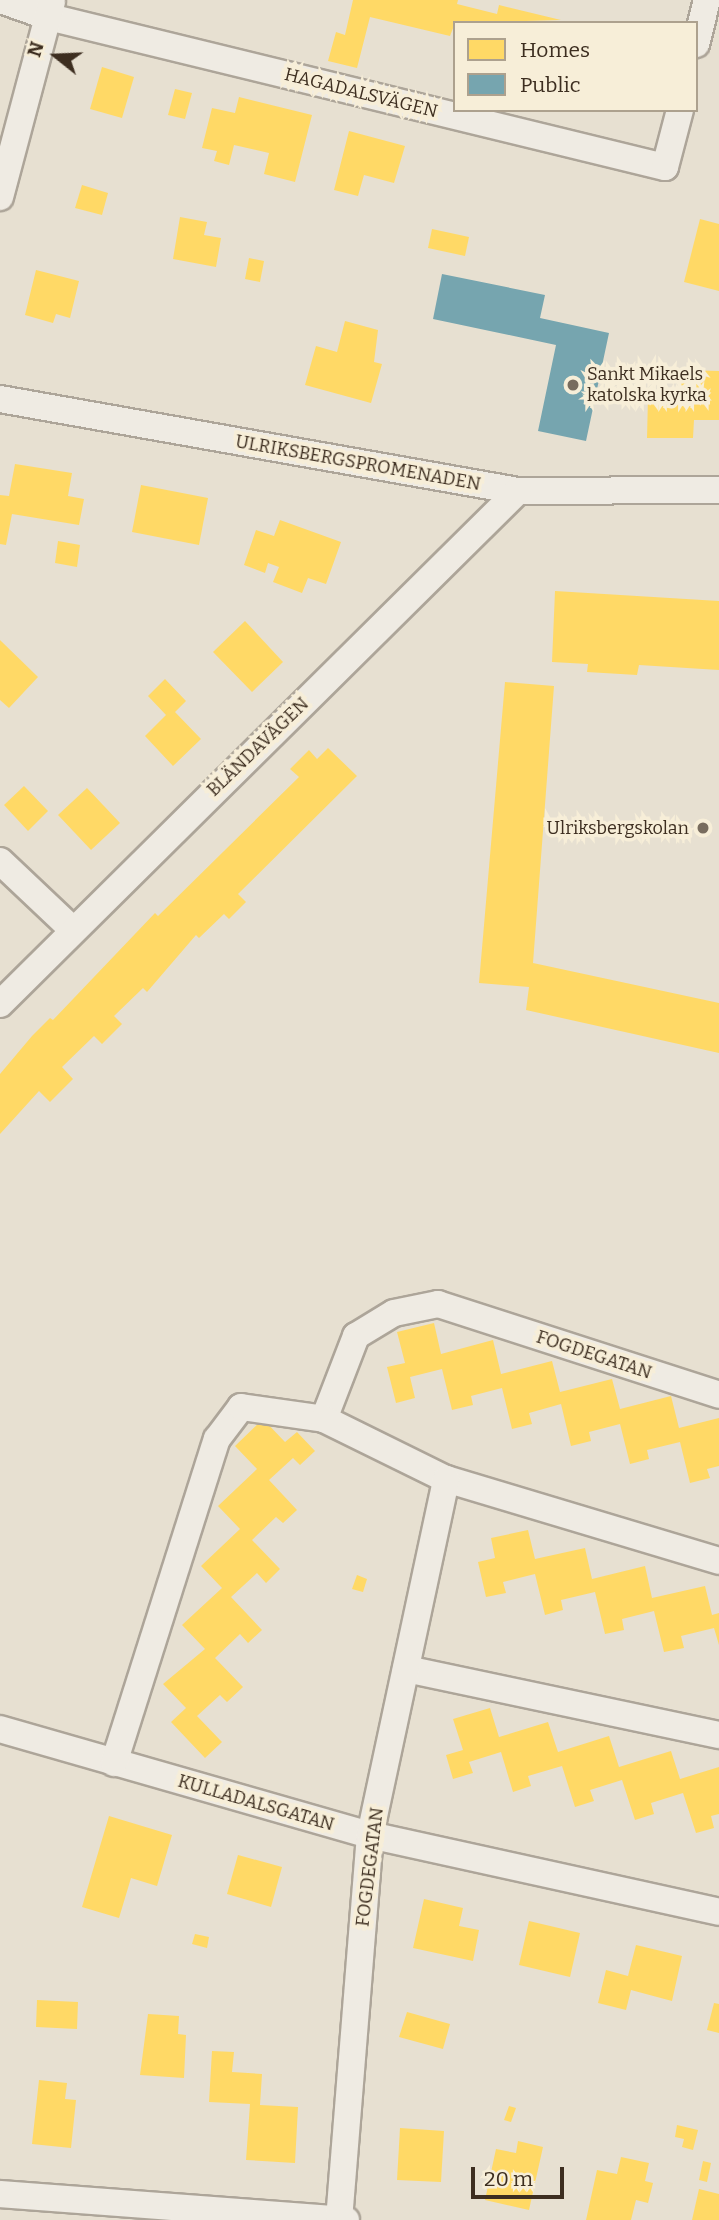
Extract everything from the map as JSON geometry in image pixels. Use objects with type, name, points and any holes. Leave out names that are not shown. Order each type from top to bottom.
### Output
[{"type":"street","name":"HAGADALSVÄGEN","points":[[1,0],[51,8],[665,167],[679,112]]},
{"type":"street","points":[[698,36],[707,0]]},
{"type":"street","points":[[0,197],[51,8]]},
{"type":"street","name":"ULRIKSBERGSPROMENADEN","points":[[0,399],[518,491],[719,490]]},
{"type":"street","name":"BLÄNDAVÄGEN","points":[[0,1004],[72,929],[518,491]]},
{"type":"street","points":[[0,861],[72,929]]},
{"type":"street","name":"FOGDEGATAN","points":[[324,1419],[356,1336],[394,1312],[438,1304],[719,1395]]},
{"type":"street","points":[[114,1763],[217,1439],[241,1407],[324,1419],[446,1479],[719,1561]]},
{"type":"street","name":"FOGDEGATAN","points":[[341,2220],[370,1835],[446,1479]]},
{"type":"street","points":[[406,1669],[719,1735]]},
{"type":"street","name":"KULLADALSGATAN","points":[[0,1729],[370,1835],[719,1912]]},
{"type":"street","points":[[0,2194],[341,2220]]},
{"type":"building: Homes","points":[[353,0],[458,0],[457,4],[497,14],[499,5],[561,20],[453,21],[450,36],[370,17],[357,68],[328,61],[336,32],[345,35]]},
{"type":"building: Homes","points":[[102,67],[134,77],[122,118],[90,109]]},
{"type":"building: Homes","points":[[175,89],[192,93],[185,119],[168,115]]},
{"type":"building: Homes","points":[[239,97],[312,115],[295,182],[264,174],[269,153],[234,145],[229,165],[214,161],[217,151],[202,148],[212,108],[235,113]]},
{"type":"building: Homes","points":[[349,131],[405,146],[394,183],[364,175],[358,196],[334,190]]},
{"type":"building: Homes","points":[[82,185],[108,193],[102,215],[75,208]]},
{"type":"building: Homes","points":[[180,217],[207,222],[204,235],[221,238],[216,267],[173,259]]},
{"type":"building: Homes","points":[[700,219],[719,224],[719,291],[684,282]]},
{"type":"building: Homes","points":[[432,229],[469,237],[465,256],[428,248]]},
{"type":"building: Homes","points":[[249,258],[264,261],[260,282],[245,279]]},
{"type":"building: Homes","points":[[36,270],[79,281],[70,318],[56,314],[53,323],[25,315]]},
{"type":"building: Homes","points":[[345,321],[378,330],[374,362],[382,364],[371,403],[305,385],[316,346],[337,352]]},
{"type":"building: Homes","points":[[681,370],[719,371],[719,420],[694,420],[693,438],[647,438],[648,397],[681,397]]},
{"type":"building: Homes","points":[[15,464],[72,473],[68,496],[84,499],[79,525],[12,514],[6,545],[0,544],[0,495],[9,496]]},
{"type":"building: Homes","points":[[141,485],[208,498],[199,545],[132,532]]},
{"type":"building: Homes","points":[[280,520],[341,542],[326,584],[308,578],[302,593],[273,582],[279,567],[268,563],[265,573],[244,565],[256,530],[274,536]]},
{"type":"building: Homes","points":[[58,541],[80,545],[77,567],[55,563]]},
{"type":"building: Homes","points":[[555,591],[719,601],[719,670],[639,665],[637,675],[587,672],[588,664],[552,662]]},
{"type":"building: Homes","points":[[245,621],[283,662],[252,692],[213,652]]},
{"type":"building: Homes","points":[[0,640],[38,677],[9,708],[0,700]]},
{"type":"building: Homes","points":[[165,679],[186,701],[175,712],[201,739],[173,766],[145,736],[166,715],[148,696]]},
{"type":"building: Homes","points":[[505,682],[554,686],[533,963],[719,1003],[719,1053],[526,1010],[529,987],[479,983]]},
{"type":"building: Homes","points":[[328,748],[357,776],[238,894],[246,902],[229,919],[224,914],[199,938],[196,935],[147,992],[143,988],[114,1016],[122,1024],[102,1044],[94,1036],[62,1067],[73,1079],[50,1102],[39,1091],[0,1134],[0,1074],[32,1036],[50,1018],[53,1020],[155,913],[158,916],[299,777],[290,769],[309,750],[317,759]]},
{"type":"building: Homes","points":[[24,786],[48,811],[28,831],[4,805]]},
{"type":"building: Homes","points":[[87,788],[120,823],[91,850],[58,815]]},
{"type":"building: Homes","points":[[434,1323],[441,1354],[493,1340],[501,1374],[552,1361],[560,1392],[612,1379],[620,1409],[671,1396],[679,1428],[719,1418],[719,1466],[707,1469],[710,1478],[690,1483],[680,1442],[647,1450],[649,1459],[630,1464],[620,1424],[589,1432],[591,1441],[571,1446],[561,1404],[529,1413],[532,1424],[512,1429],[502,1388],[471,1396],[473,1405],[452,1410],[442,1369],[410,1377],[415,1398],[396,1403],[387,1367],[405,1363],[397,1332]]},
{"type":"building: Homes","points":[[263,1419],[285,1442],[297,1432],[315,1451],[300,1465],[293,1458],[269,1480],[297,1510],[283,1523],[276,1517],[252,1540],[280,1569],[266,1583],[257,1573],[231,1597],[262,1630],[248,1643],[240,1634],[215,1658],[243,1687],[227,1702],[220,1695],[197,1716],[222,1742],[205,1758],[171,1722],[186,1708],[163,1684],[205,1649],[182,1625],[222,1588],[201,1566],[240,1529],[218,1506],[257,1469],[235,1446]]},
{"type":"building: Homes","points":[[528,1530],[535,1559],[585,1548],[592,1579],[645,1566],[652,1598],[705,1586],[712,1615],[719,1613],[719,1645],[714,1628],[681,1636],[684,1648],[664,1652],[654,1611],[622,1619],[624,1630],[605,1634],[595,1592],[561,1600],[563,1610],[545,1615],[535,1574],[503,1582],[506,1593],[486,1597],[478,1562],[495,1558],[491,1538]]},
{"type":"building: Homes","points":[[357,1575],[367,1579],[363,1592],[352,1589]]},
{"type":"building: Homes","points":[[490,1708],[499,1737],[548,1722],[558,1752],[609,1736],[619,1767],[671,1751],[680,1779],[719,1767],[719,1814],[711,1816],[714,1828],[696,1833],[683,1793],[651,1803],[654,1814],[635,1820],[622,1780],[590,1790],[594,1801],[575,1807],[562,1766],[528,1776],[531,1786],[513,1792],[501,1752],[469,1762],[473,1773],[453,1779],[446,1755],[463,1750],[453,1719]]},
{"type":"building: Homes","points":[[109,1816],[172,1835],[157,1886],[131,1878],[119,1918],[82,1907]]},
{"type":"building: Homes","points":[[238,1855],[282,1867],[271,1907],[227,1894]]},
{"type":"building: Homes","points":[[424,1899],[463,1908],[459,1926],[479,1930],[473,1961],[413,1948]]},
{"type":"building: Homes","points":[[529,1921],[580,1933],[570,1977],[519,1965]]},
{"type":"building: Homes","points":[[195,1934],[209,1937],[207,1948],[192,1944]]},
{"type":"building: Homes","points":[[636,1945],[682,1956],[672,2001],[631,1990],[626,2010],[598,2003],[606,1970],[628,1976]]},
{"type":"building: Homes","points":[[37,2000],[78,2002],[77,2029],[36,2027]]},
{"type":"building: Homes","points":[[714,2003],[719,2004],[719,2033],[707,2030]]},
{"type":"building: Homes","points":[[407,2012],[450,2024],[443,2049],[399,2037]]},
{"type":"building: Homes","points":[[148,2014],[179,2016],[178,2034],[186,2035],[184,2078],[140,2075]]},
{"type":"building: Homes","points":[[212,2051],[234,2052],[232,2072],[262,2074],[260,2105],[298,2107],[295,2163],[246,2160],[250,2104],[209,2102]]},
{"type":"building: Homes","points":[[39,2080],[67,2083],[65,2099],[76,2100],[71,2148],[32,2144]]},
{"type":"building: Homes","points":[[509,2106],[516,2108],[511,2122],[504,2120]]},
{"type":"building: Homes","points":[[677,2125],[698,2130],[693,2150],[682,2147],[684,2139],[675,2137]]},
{"type":"building: Homes","points":[[400,2128],[444,2131],[441,2182],[397,2180]]},
{"type":"building: Homes","points":[[518,2141],[543,2147],[529,2210],[485,2200],[496,2149],[516,2153]]},
{"type":"building: Homes","points":[[621,2157],[649,2163],[645,2181],[653,2183],[648,2203],[636,2200],[631,2220],[586,2220],[597,2170],[617,2174]]},
{"type":"building: Homes","points":[[703,2161],[711,2163],[707,2182],[699,2180]]},
{"type":"building: Homes","points":[[699,2189],[719,2194],[719,2220],[692,2220]]},
{"type":"building: Public","points":[[442,274],[545,295],[540,318],[609,333],[586,441],[538,431],[556,345],[433,319]]},
{"type":"place","name":"Sankt Mikaels katolska kyrka","points":[[573,385]]},
{"type":"place","name":"Ulriksbergskolan","points":[[703,828]]}]
